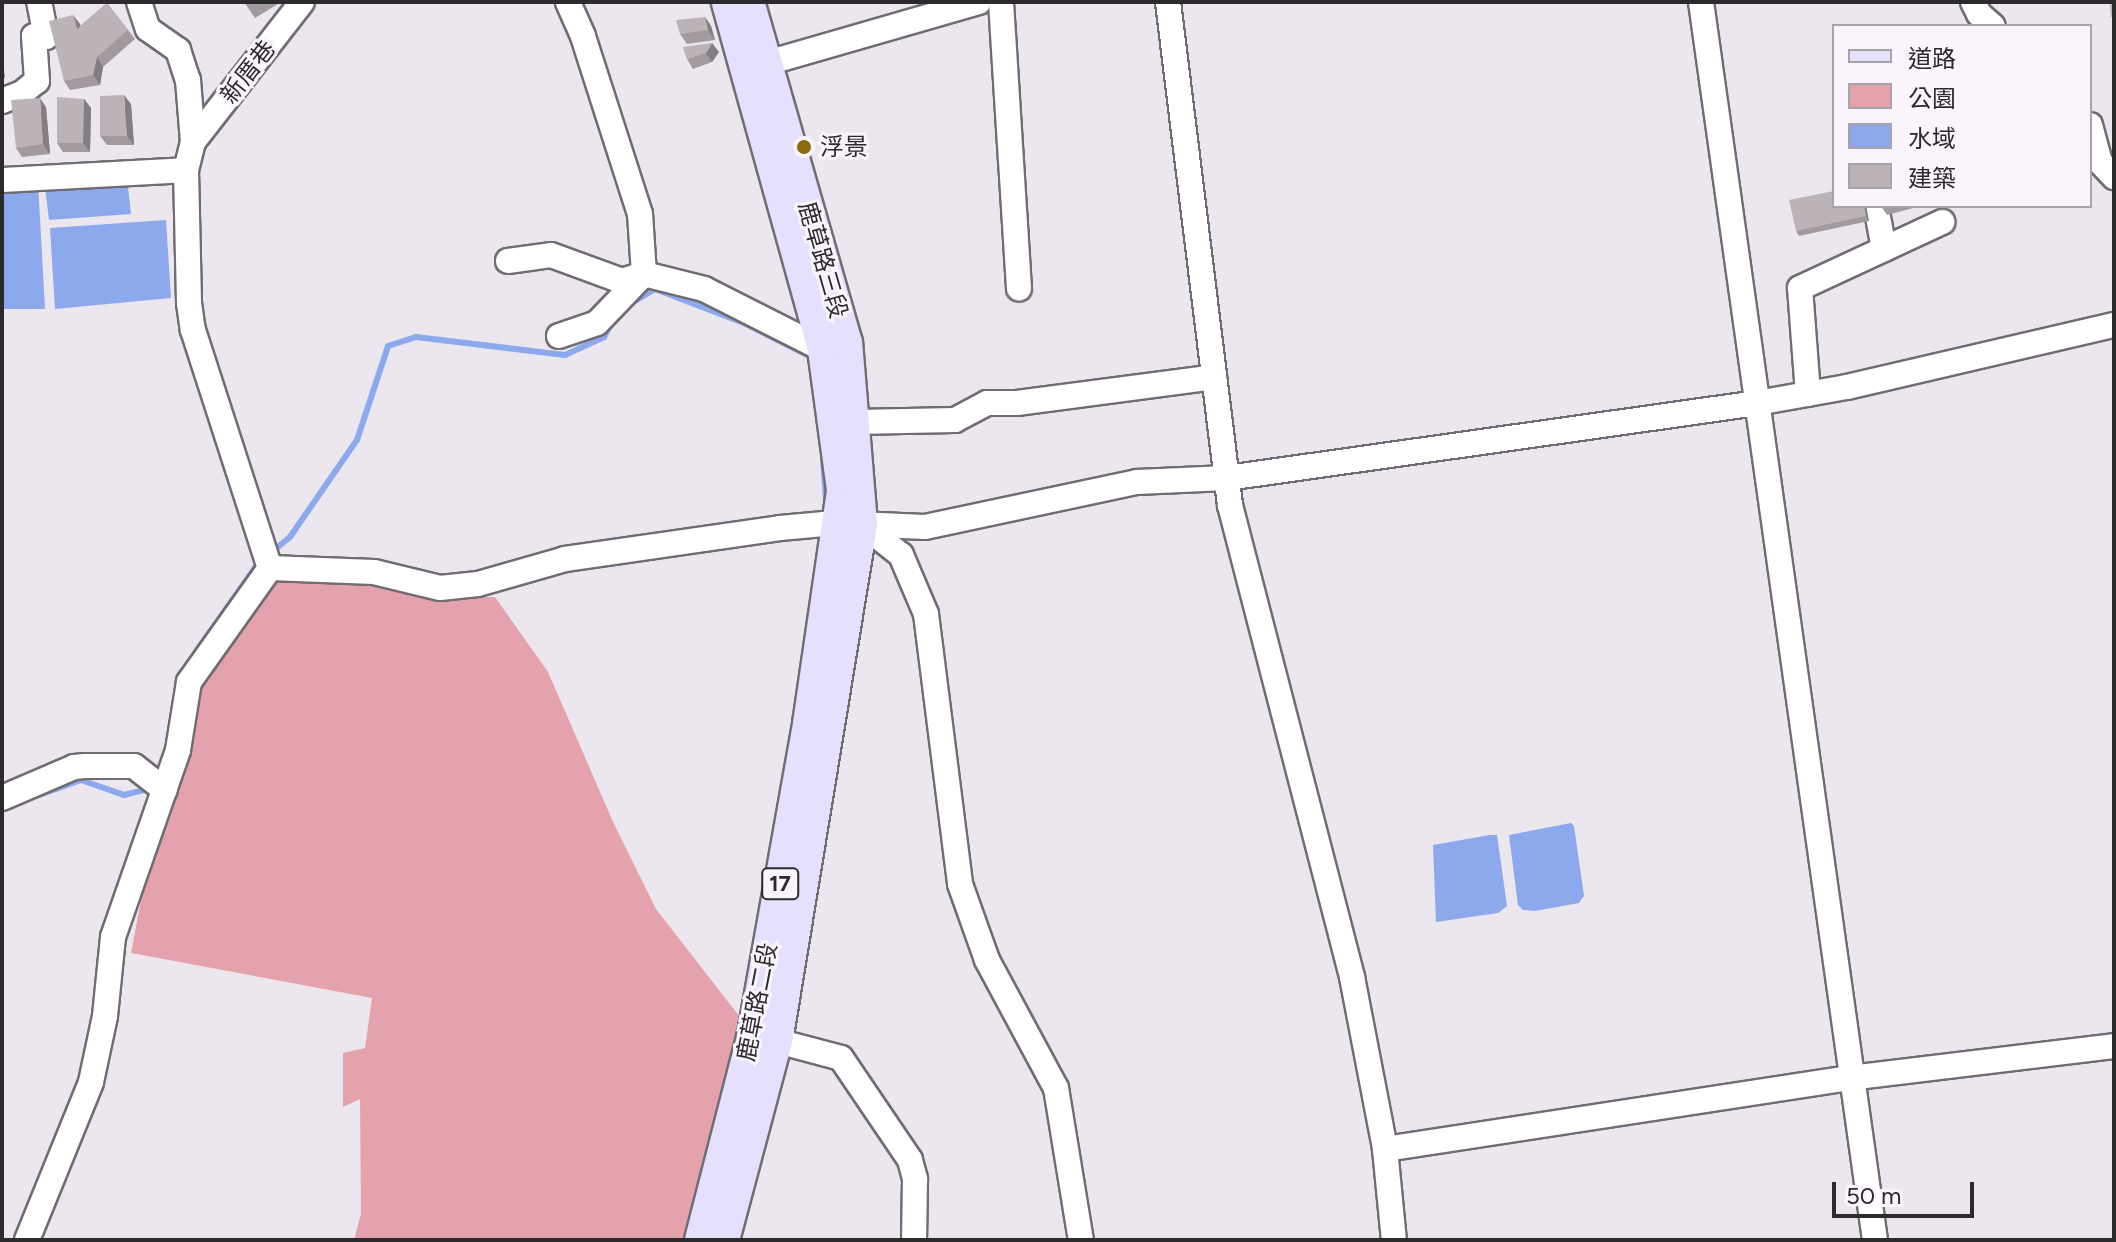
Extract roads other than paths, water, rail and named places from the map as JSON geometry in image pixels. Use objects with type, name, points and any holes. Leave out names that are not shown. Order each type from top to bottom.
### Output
[{"type":"main road","name":"鹿草路三段","points":[[727,2],[758,65]]},
{"type":"main road","name":"鹿草路三段","points":[[749,2],[758,65],[855,422],[848,524]]},
{"type":"main road","name":"鹿草路三段","points":[[835,346],[842,490],[848,524]]},
{"type":"main road","name":"鹿草路二段","points":[[724,1240],[777,1041],[848,524]]},
{"type":"main road","name":"鹿草路二段","points":[[700,1240],[753,1033],[808,724],[848,524]]},
{"type":"street","points":[[2,101],[22,93],[37,81],[34,36],[46,37],[39,2]]},
{"type":"street","points":[[139,2],[148,29],[178,50],[188,80],[193,142],[186,170],[189,303],[193,330],[270,568]]},
{"type":"street","name":"新厝巷","points":[[193,142],[302,2]]},
{"type":"street","points":[[559,336],[597,323],[644,274],[640,214],[583,36],[568,2]]},
{"type":"street","points":[[758,65],[979,2]]},
{"type":"street","points":[[1001,2],[1019,288]]},
{"type":"street","points":[[1168,2],[1230,505],[1352,977],[1385,1149],[1394,1240]]},
{"type":"street","points":[[1701,2],[1875,1240]]},
{"type":"street","points":[[2092,132],[2100,162],[2114,177]]},
{"type":"street","points":[[2,180],[186,170]]},
{"type":"street","points":[[1876,208],[1884,249]]},
{"type":"street","points":[[1808,394],[1800,288],[1942,222]]},
{"type":"street","points":[[508,261],[551,255],[622,281],[644,274],[704,289],[835,346]]},
{"type":"street","points":[[270,568],[374,572],[440,588],[478,584],[565,559],[848,524],[925,527],[1137,482],[1227,478],[1757,403],[2114,325]]},
{"type":"street","points":[[855,422],[955,420],[987,403],[1017,403],[1214,377]]},
{"type":"street","points":[[848,524],[901,555],[926,614],[960,884],[987,960],[1056,1088],[1081,1240]]},
{"type":"street","points":[[27,1240],[91,1082],[105,1016],[113,937],[178,750],[189,682],[270,568]]},
{"type":"street","points":[[2,798],[74,767],[85,766],[134,766],[165,790]]},
{"type":"street","points":[[777,1041],[841,1058],[910,1160],[915,1179],[914,1240]]},
{"type":"street","points":[[1385,1149],[1850,1078],[2114,1046]]},
{"type":"water","points":[[127,178],[131,214],[49,220],[45,186]]},
{"type":"water","points":[[38,182],[45,309],[2,309],[2,186]]},
{"type":"water","points":[[166,220],[171,298],[55,309],[50,228]]},
{"type":"water","points":[[1571,823],[1574,826],[1584,896],[1579,903],[1535,911],[1523,910],[1518,905],[1509,835]]},
{"type":"water","points":[[1497,835],[1507,906],[1498,913],[1436,922],[1433,845]]},
{"type":"waterway","points":[[625,307],[655,289],[744,323],[811,357],[812,361]]},
{"type":"waterway","points":[[272,552],[290,537],[357,440],[388,346],[416,337],[565,355],[604,337],[611,324]]},
{"type":"waterway","points":[[823,459],[826,500]]},
{"type":"waterway","points":[[195,653],[260,561]]},
{"type":"waterway","points":[[36,796],[81,780],[124,795],[144,790],[148,785]]},
{"type":"place","name":"浮景","points":[[804,147]]}]
